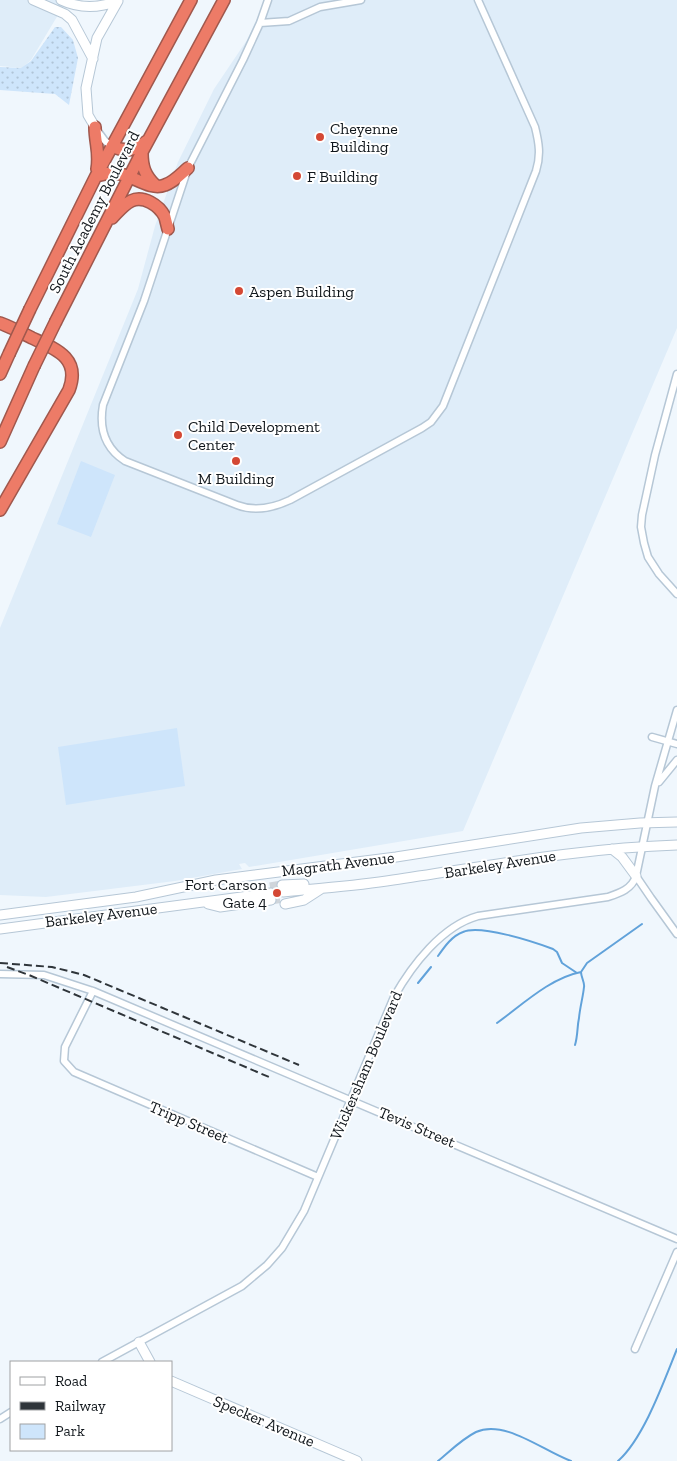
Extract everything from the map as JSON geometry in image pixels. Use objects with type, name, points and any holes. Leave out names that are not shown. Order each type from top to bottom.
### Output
[{"type":"highway","name":"South Academy Boulevard","points":[[0,374],[96,176],[191,0]]},
{"type":"highway","name":"South Academy Boulevard","points":[[0,442],[34,366],[129,176],[224,0]]},
{"type":"highway","points":[[95,127],[95,138],[99,156],[96,176],[112,172],[156,186],[164,186],[172,182],[188,168]]},
{"type":"highway","points":[[112,146],[120,150],[133,150],[148,140]]},
{"type":"highway","points":[[142,152],[144,171],[156,186]]},
{"type":"highway","points":[[104,226],[125,205],[132,200],[140,199],[148,201],[160,210],[165,217],[168,229]]},
{"type":"highway","points":[[0,323],[57,350],[68,360],[72,376],[69,390],[0,510]]},
{"type":"main road","points":[[33,0],[65,14],[72,20],[92,59]]},
{"type":"main road","points":[[60,0],[82,7],[99,6],[118,1]]},
{"type":"main road","points":[[95,127],[88,115],[86,88],[97,38],[118,1]]},
{"type":"main road","name":"Magrath Avenue","points":[[0,915],[136,897],[232,877],[396,856],[581,828],[677,822]]},
{"type":"main road","name":"Barkeley Avenue","points":[[323,887],[304,900],[284,895],[307,884],[323,887],[391,881],[574,852],[677,845]]},
{"type":"main road","points":[[612,849],[622,857],[636,876]]},
{"type":"main road","name":"Barkeley Avenue","points":[[0,928],[203,902],[271,896],[236,910],[203,902]]},
{"type":"main road","points":[[139,1342],[149,1361]]},
{"type":"main road","name":"Specker Avenue","points":[[172,1381],[357,1461]]},
{"type":"street","points":[[268,0],[260,23],[188,168],[144,302],[104,404],[102,414],[103,432],[117,456],[135,466],[241,507],[269,508],[290,500],[422,428],[431,422],[443,406],[536,171],[540,155],[540,145],[534,127],[478,0]]},
{"type":"street","points":[[260,23],[290,20],[320,6],[361,0]]},
{"type":"street","points":[[95,127],[112,146]]},
{"type":"street","points":[[677,374],[654,464],[641,526],[648,557],[677,594]]},
{"type":"street","points":[[677,710],[656,786],[636,876],[677,934]]},
{"type":"street","points":[[652,737],[677,744]]},
{"type":"street","points":[[656,786],[677,760]]},
{"type":"street","name":"Wickersham Boulevard","points":[[104,1361],[252,1280],[267,1266],[286,1243],[298,1223],[400,986],[411,969],[449,930],[461,922],[478,916],[608,897],[630,887],[636,876]]},
{"type":"street","name":"Tevis Street","points":[[0,974],[44,975],[93,991],[677,1238]]},
{"type":"street","name":"Tripp Street","points":[[93,991],[65,1047],[64,1061],[74,1072],[318,1177]]},
{"type":"street","points":[[635,1349],[677,1252]]},
{"type":"shaded area","points":[[0,0],[67,0],[31,60],[22,68],[0,66]]},
{"type":"shaded area","points":[[266,0],[677,0],[677,328],[463,831],[249,867],[245,863],[239,864],[242,869],[175,881],[46,897],[0,895],[0,628],[138,289],[155,226],[178,162],[214,89],[247,40]]},
{"type":"green space","points":[[55,27],[61,27],[73,40],[78,58],[69,105],[55,94],[0,90],[0,67],[21,68],[31,61]]},
{"type":"green space","points":[[81,461],[115,475],[91,537],[57,524]]},
{"type":"green space","points":[[177,728],[185,786],[66,805],[58,747]]},
{"type":"waterway","points":[[497,1023],[547,986],[581,972],[587,963],[642,924]]},
{"type":"waterway","points":[[438,956],[455,936],[471,930],[482,930],[507,935],[553,949],[557,952],[562,963],[577,973]]},
{"type":"waterway","points":[[418,983],[431,967]]},
{"type":"waterway","points":[[575,1045],[584,985],[581,972]]},
{"type":"waterway","points":[[618,1461],[645,1424],[677,1349]]},
{"type":"waterway","points":[[438,1461],[466,1438],[476,1432],[487,1429],[511,1433],[571,1461]]},
{"type":"tunnel","points":[[270,887],[282,885]]},
{"type":"tunnel","points":[[271,900],[284,898]]},
{"type":"railway","points":[[0,963],[52,967],[84,975],[299,1065]]},
{"type":"railway","points":[[7,967],[269,1077]]},
{"type":"place","name":"Cheyenne Building","points":[[320,137]]},
{"type":"place","name":"F Building","points":[[297,176]]},
{"type":"place","name":"Aspen Building","points":[[239,291]]},
{"type":"place","name":"Child Development Center","points":[[178,435]]},
{"type":"place","name":"M Building","points":[[236,461]]},
{"type":"place","name":"Fort Carson Gate 4","points":[[277,893]]}]
